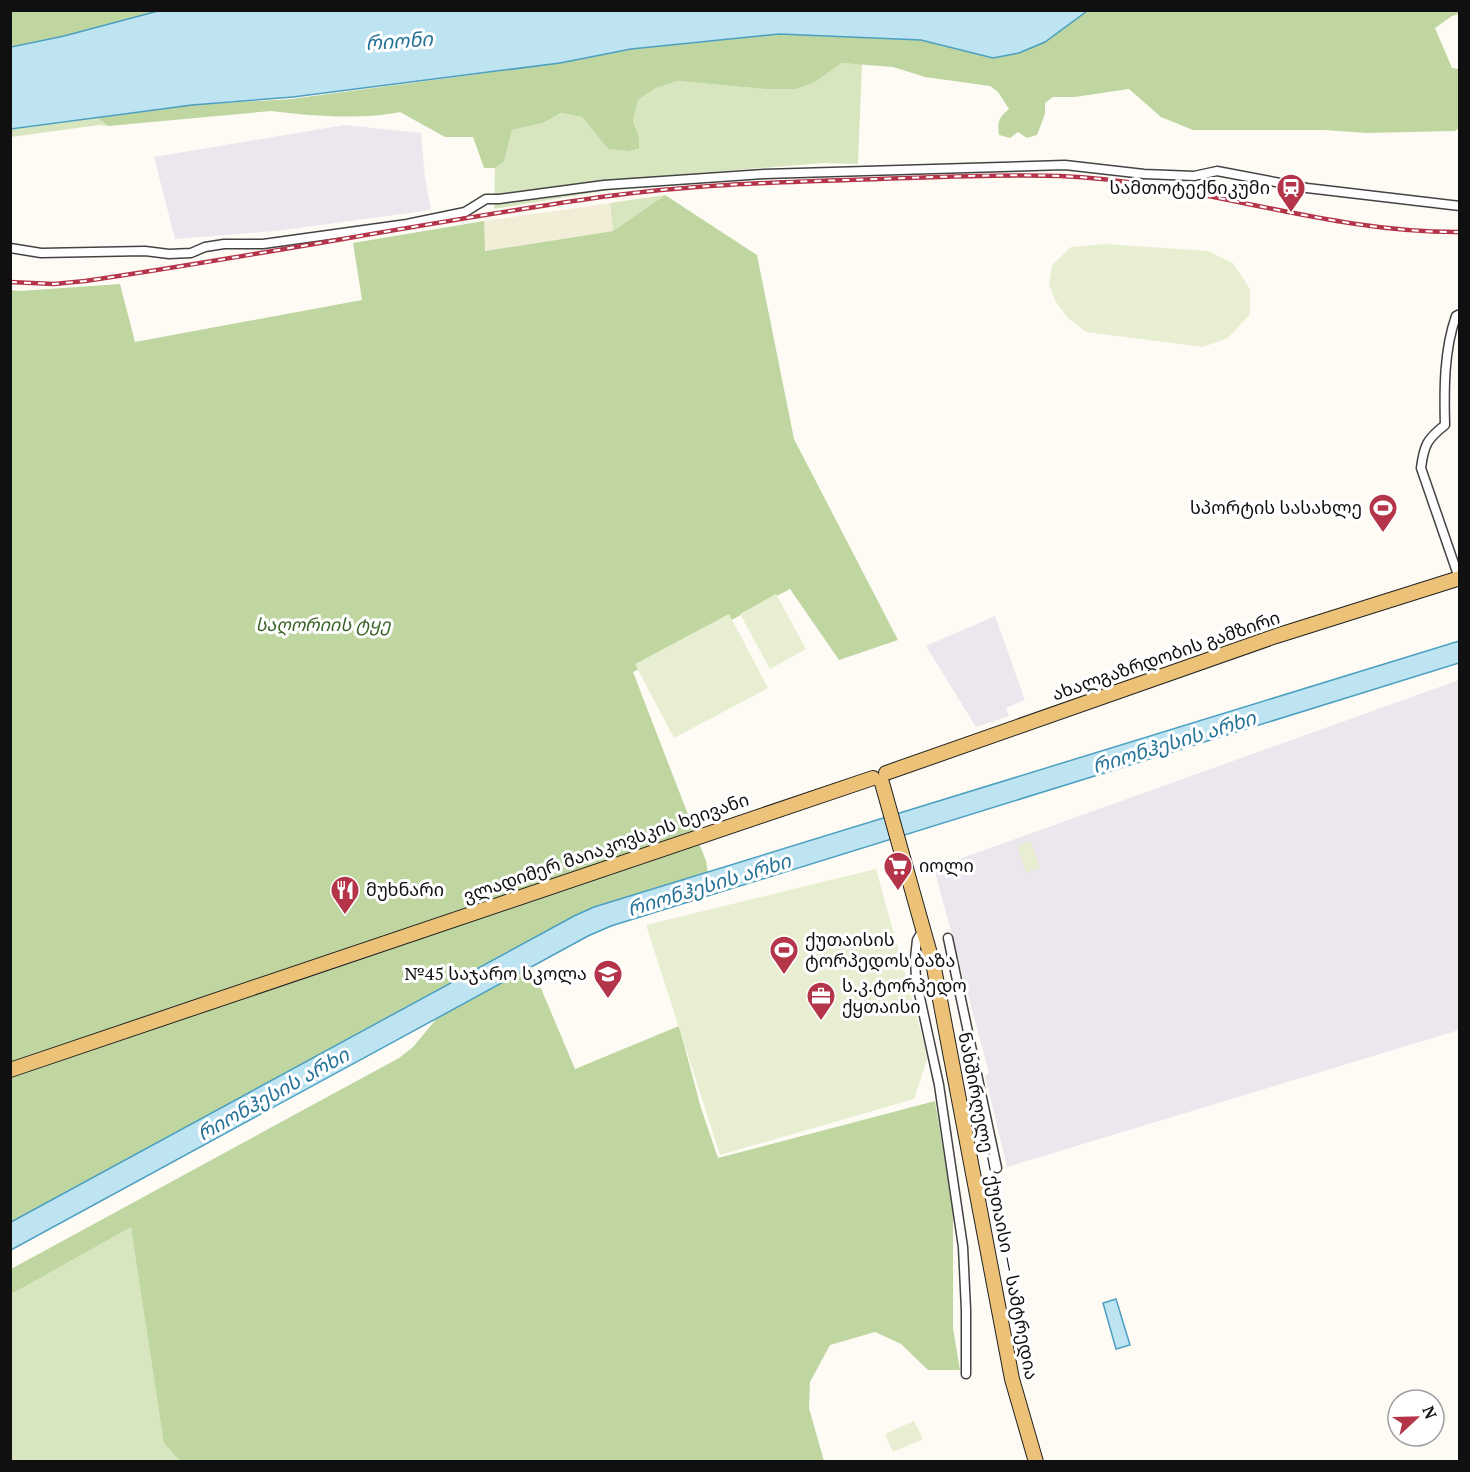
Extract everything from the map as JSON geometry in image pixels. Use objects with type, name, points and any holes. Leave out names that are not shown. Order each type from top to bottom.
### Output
[{"type":"main road","name":"ახალგაზრდობის გამზირი","points":[[880,778],[959,746],[1276,636],[1459,578]]},
{"type":"main road","name":"ნახშირღელე — ქუთაისი — სამტრედია","points":[[880,778],[934,968],[1012,1379],[1036,1461]]},
{"type":"main road","name":"ვლადიმერ მაიაკოვსკის ხეივანი","points":[[10,1070],[880,778]]},
{"type":"street","points":[[10,248],[41,253],[144,250],[169,254],[191,253],[205,246],[263,244],[407,224],[465,212],[486,199],[604,185],[764,174],[1065,165],[1144,174],[1194,176],[1217,171],[1307,188],[1460,206]]},
{"type":"street","points":[[1459,578],[1421,468],[1423,449],[1431,436],[1445,425],[1446,361],[1452,326],[1456,316],[1460,314]]},
{"type":"street","points":[[923,929],[917,940],[916,978],[939,1085],[963,1247],[966,1374]]},
{"type":"street","points":[[948,939],[997,1168]]},
{"type":"shaded area","points":[[344,125],[421,133],[425,178],[431,210],[276,231],[175,239],[154,157]]},
{"type":"shaded area","points":[[610,203],[613,231],[484,251],[484,221]]},
{"type":"shaded area","points":[[995,616],[1025,700],[1006,708],[1009,716],[976,727],[926,646]]},
{"type":"shaded area","points":[[1459,680],[1459,1030],[1007,1167],[985,1076],[989,1073],[934,868]]},
{"type":"green space","points":[[11,11],[158,11],[64,36],[11,47]]},
{"type":"green space","points":[[1087,11],[1459,11],[1459,14],[1435,28],[1452,68],[1459,69],[1459,128],[1455,131],[1367,133],[1324,130],[1193,130],[1161,117],[1129,89],[1075,97],[1053,97],[1045,103],[1045,114],[1037,135],[1027,138],[1018,132],[1010,138],[999,135],[998,130],[1000,120],[1009,109],[998,92],[990,86],[925,77],[893,67],[842,63],[815,82],[796,89],[765,89],[678,81],[656,88],[638,100],[633,121],[639,137],[639,149],[628,151],[608,149],[582,117],[561,113],[543,123],[512,130],[504,162],[495,168],[484,168],[473,137],[445,137],[400,112],[353,117],[271,111],[108,126],[97,117],[192,105],[291,99],[560,63],[631,49],[779,34],[921,40],[993,58]]},
{"type":"green space","points":[[842,63],[862,64],[858,164],[823,163],[613,180],[610,190],[494,209],[495,168],[504,162],[512,130],[543,123],[561,113],[582,117],[608,149],[628,151],[639,149],[639,137],[633,121],[638,100],[656,88],[678,81],[765,89],[815,82]]},
{"type":"green space","points":[[97,117],[108,126],[99,125],[11,137],[11,129]]},
{"type":"green space","points":[[665,195],[613,231],[610,203]]},
{"type":"green space","name":"საღორიის ტყე","points":[[665,195],[757,255],[794,439],[898,640],[839,660],[790,589],[633,672],[706,861],[708,873],[594,907],[574,916],[11,1222],[10,290],[120,284],[135,342],[362,300],[353,243],[484,221],[485,251],[613,231]]},
{"type":"green space","points":[[1104,244],[1208,251],[1233,263],[1250,289],[1250,314],[1228,338],[1203,347],[1086,332],[1068,318],[1056,302],[1049,285],[1052,265],[1071,247]]},
{"type":"green space","points":[[776,594],[806,649],[770,669],[740,614]]},
{"type":"green space","points":[[729,614],[768,688],[674,738],[635,664]]},
{"type":"green space","points":[[1031,841],[1040,868],[1026,873],[1017,846]]},
{"type":"green space","name":"ქუთაისის ტორპედოს ბაზა","points":[[876,869],[928,1057],[914,1099],[720,1155],[646,925]]},
{"type":"green space","points":[[532,967],[575,1069],[679,1026],[701,1108],[718,1158],[935,1101],[953,1211],[953,1328],[960,1370],[928,1370],[901,1344],[875,1332],[830,1345],[810,1382],[809,1408],[824,1461],[180,1461],[164,1443],[131,1227],[11,1294],[11,1269],[399,1058],[413,1047],[438,1017]]},
{"type":"green space","points":[[134,1210],[469,1462],[11,1462],[11,1278]]},
{"type":"green space","points":[[914,1421],[923,1439],[893,1452],[885,1434]]},
{"type":"water","name":"რიონი","points":[[158,11],[1087,11],[1045,42],[1019,53],[993,58],[921,40],[779,34],[631,49],[560,63],[293,97],[192,105],[11,129],[11,47],[64,36]]},
{"type":"water","name":"რიონჰესის არხი","points":[[1459,641],[1459,663],[611,926],[588,936],[11,1250],[11,1222],[594,907]]},
{"type":"water","points":[[1116,1299],[1130,1345],[1116,1349],[1103,1303]]},
{"type":"railway","points":[[10,282],[54,284],[85,281],[601,197],[705,186],[809,181],[1015,175],[1060,176],[1160,187],[1359,224],[1409,230],[1460,232]]},
{"type":"place","name":"სამთოტექნიკუმი","points":[[1291,214]]},
{"type":"place","name":"სპორტის სასახლე","points":[[1383,534]]},
{"type":"place","name":"იოლი","points":[[898,892]]},
{"type":"place","name":"მუხნარი","points":[[345,916]]},
{"type":"place","name":"ქუთაისის ტორპედოს ბაზა","points":[[784,976]]},
{"type":"place","name":"№45 საჯარო სკოლა","points":[[608,1000]]},
{"type":"place","name":"ს.კ.ტორპედო ქყთაისი","points":[[821,1022]]}]
